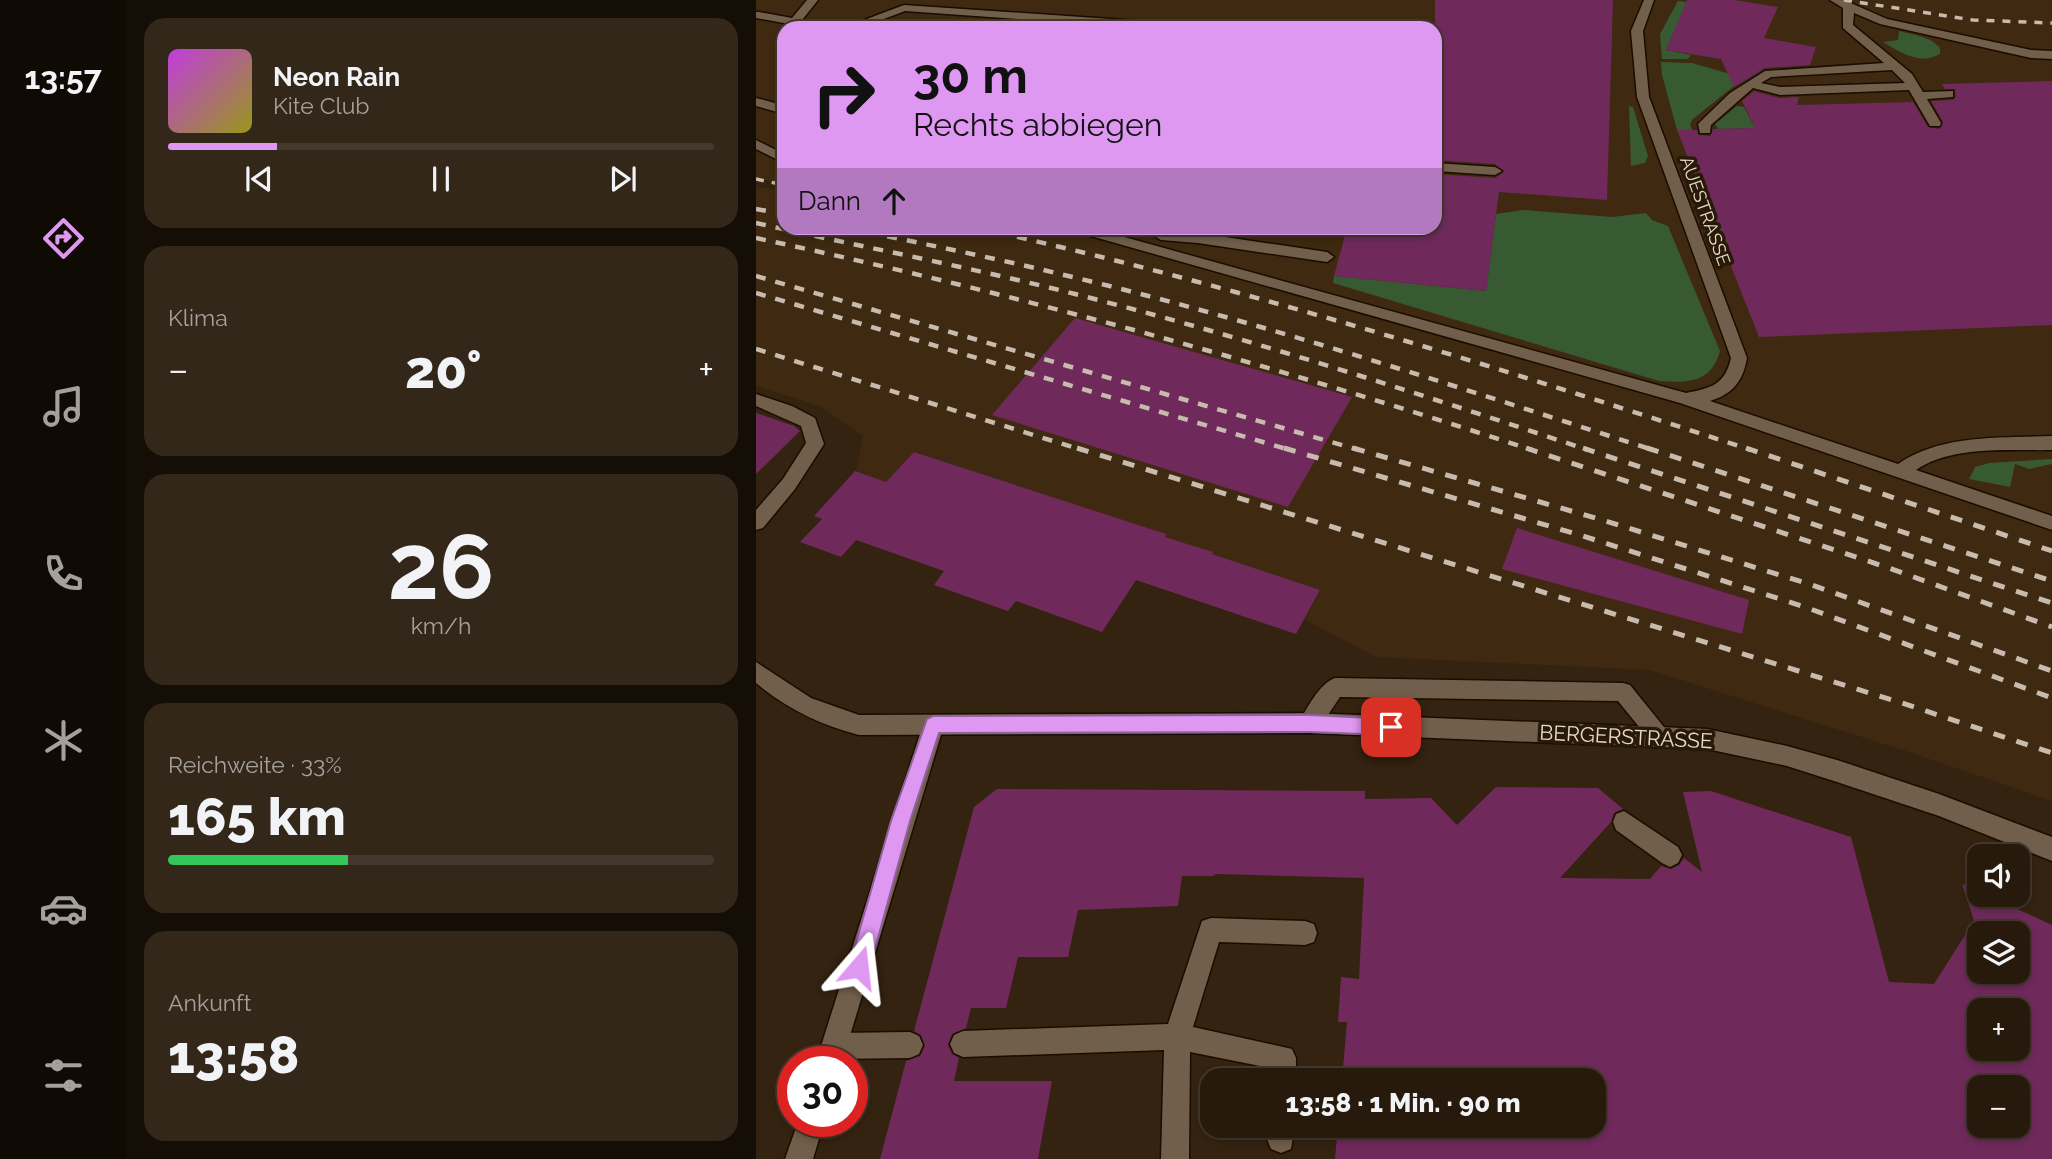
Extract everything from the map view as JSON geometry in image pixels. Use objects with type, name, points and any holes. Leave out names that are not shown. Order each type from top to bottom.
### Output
[{"type":"street","points":[[795,21],[813,0]]},
{"type":"street","points":[[877,18],[878,7],[886,0]]},
{"type":"street","name":"AUESTRASSE","points":[[1649,0],[1637,31],[1643,97],[1739,358],[1729,386],[1718,393],[1684,398]]},
{"type":"street","points":[[1835,0],[1884,22],[2031,54],[2052,55]]},
{"type":"street","points":[[1849,6],[1847,26],[1908,76],[1935,123]]},
{"type":"street","points":[[869,21],[904,8],[1095,21]]},
{"type":"street","points":[[757,13],[790,21]]},
{"type":"street","points":[[1706,130],[1704,124],[1750,84],[1769,74],[1894,66]]},
{"type":"street","points":[[1750,84],[1780,91],[1916,91],[1949,94]]},
{"type":"street","points":[[756,102],[777,106]]},
{"type":"street","points":[[764,116],[777,110]]},
{"type":"street","points":[[756,144],[777,155]]},
{"type":"street","points":[[1442,167],[1495,171]]},
{"type":"street","points":[[1115,235],[1163,244],[1684,398],[2052,523]]},
{"type":"street","points":[[1155,235],[1163,244]]},
{"type":"street","points":[[1163,244],[1209,239],[1326,257]]},
{"type":"street","points":[[756,400],[786,410],[809,422],[815,444],[760,516]]},
{"type":"street","points":[[1899,472],[1911,462],[1951,450],[2052,443]]},
{"type":"street","name":"BERGERSTRASSE","points":[[756,671],[786,695],[834,719],[859,725],[1310,723],[1707,739],[1799,760],[1939,805],[2052,849]]},
{"type":"street","points":[[1310,723],[1335,687],[1623,692],[1661,737]]},
{"type":"street","points":[[835,1046],[876,914],[900,821],[933,725]]},
{"type":"street","points":[[1625,822],[1670,855]]},
{"type":"street","points":[[1175,1159],[1177,1037],[1211,930],[1304,933]]},
{"type":"street","points":[[963,1044],[1177,1037],[1283,1058],[1283,1068]]},
{"type":"street","points":[[868,1050],[910,1045]]},
{"type":"street","points":[[799,1159],[806,1137]]},
{"type":"shaded area","points":[[756,0],[2052,0],[2052,801],[1909,752],[1650,670],[1376,657],[1305,620],[1320,590],[1165,537],[1166,534],[914,452],[886,482],[856,471],[863,436],[820,406],[756,386],[756,187],[777,190],[777,235],[1442,235],[1442,21],[777,21],[777,182],[756,178]]},
{"type":"green space","points":[[1678,1],[1687,2],[1666,50],[1691,55],[1688,59],[1662,59],[1660,34]]},
{"type":"green space","points":[[1899,31],[1931,41],[1940,48],[1940,54],[1925,59],[1918,58],[1883,42],[1898,40]]},
{"type":"green space","points":[[1661,62],[1692,63],[1744,78],[1693,119],[1690,124],[1692,130],[1677,130]]},
{"type":"green space","points":[[1629,106],[1633,107],[1648,156],[1645,163],[1631,166]]},
{"type":"green space","points":[[1737,106],[1744,107],[1755,128],[1718,129],[1715,124]]},
{"type":"green space","points":[[1523,210],[1612,217],[1646,213],[1652,220],[1668,226],[1720,351],[1711,369],[1705,375],[1689,381],[1659,381],[1333,283],[1334,276],[1486,291],[1496,214]]},
{"type":"green space","points":[[2052,459],[2052,464],[2029,469],[2015,464],[2010,487],[1969,479],[1975,467],[1989,463]]},
{"type":"building","points":[[1435,0],[1613,0],[1607,200],[1499,192],[1486,291],[1334,276],[1345,235],[1442,235],[1442,174],[1495,178],[1504,172],[1495,164],[1442,160],[1442,21],[1435,21]]},
{"type":"building","points":[[1687,0],[1734,0],[1778,7],[1764,38],[1816,47],[1810,65],[1765,68],[1734,87],[1721,59],[1666,50]]},
{"type":"building","points":[[2052,81],[2052,325],[1759,337],[1677,130],[1697,130],[1698,135],[1710,136],[1713,129],[1755,128],[1742,101],[1754,91],[1779,98],[1799,97],[1797,105],[1913,102],[1928,127],[1940,129],[1943,122],[1931,101],[1953,100],[1956,97],[1955,89],[1945,89],[1942,84]]},
{"type":"building","points":[[1075,318],[1352,397],[1288,507],[992,415]]},
{"type":"building","points":[[756,413],[794,426],[800,431],[756,474]]},
{"type":"building","points":[[914,452],[1166,534],[1165,537],[1320,590],[1296,634],[1136,580],[1102,632],[1016,601],[1008,611],[934,585],[944,571],[856,540],[841,557],[800,542],[822,519],[814,516],[855,471],[886,482]]},
{"type":"building","points":[[1517,528],[1749,600],[1742,634],[1502,569]]},
{"type":"building","points":[[1496,787],[1598,788],[1623,809],[1614,813],[1611,822],[1560,878],[1650,879],[1661,866],[1671,869],[1679,865],[1684,858],[1702,872],[1683,792],[1711,791],[1851,837],[1889,982],[1934,984],[1967,932],[1967,984],[2030,984],[2030,921],[1974,921],[1969,907],[2013,907],[2052,925],[2052,1159],[1335,1159],[1337,1138],[1606,1138],[1606,1068],[1343,1068],[1347,1022],[1338,1022],[1341,977],[1359,979],[1364,878],[1216,874],[1182,876],[1178,906],[1078,910],[1068,957],[1018,957],[1006,1008],[971,1008],[966,1028],[952,1034],[948,1045],[952,1054],[959,1058],[954,1081],[1052,1081],[1038,1159],[880,1159],[906,1061],[920,1056],[925,1046],[921,1035],[914,1031],[974,807],[997,789],[1365,791],[1365,799],[1431,798],[1457,825]]},
{"type":"building","points":[[1962,884],[1967,886],[1967,899]]},
{"type":"railway","points":[[1844,0],[1973,20],[2052,23]]},
{"type":"railway","points":[[756,179],[777,184]]},
{"type":"railway","points":[[756,209],[777,213]]},
{"type":"railway","points":[[756,223],[777,228]]},
{"type":"railway","points":[[811,235],[1119,305],[1321,364],[1588,450]]},
{"type":"railway","points":[[881,235],[1034,268],[1209,312],[1358,356],[1653,450]]},
{"type":"railway","points":[[1008,235],[1174,275],[1271,302],[1560,388],[1751,450]]},
{"type":"railway","points":[[756,238],[952,283],[1147,334],[1340,389],[1532,450]]},
{"type":"railway","points":[[756,276],[1359,450]]},
{"type":"railway","points":[[756,293],[1290,450]]},
{"type":"railway","points":[[756,349],[1082,450]]},
{"type":"railway","points":[[1077,448],[1902,703],[2052,753]]},
{"type":"railway","points":[[1284,448],[1583,536],[1805,607],[2052,698]]},
{"type":"railway","points":[[1353,448],[1599,519],[1812,585],[2052,671]]},
{"type":"railway","points":[[1526,448],[1889,568],[2052,627]]},
{"type":"railway","points":[[1583,448],[2052,603]]},
{"type":"railway","points":[[1647,448],[2052,581]]},
{"type":"railway","points":[[1746,448],[2052,551]]},
{"type":"route","points":[[859,967],[900,821],[933,725],[1310,723],[1391,727]]}]
